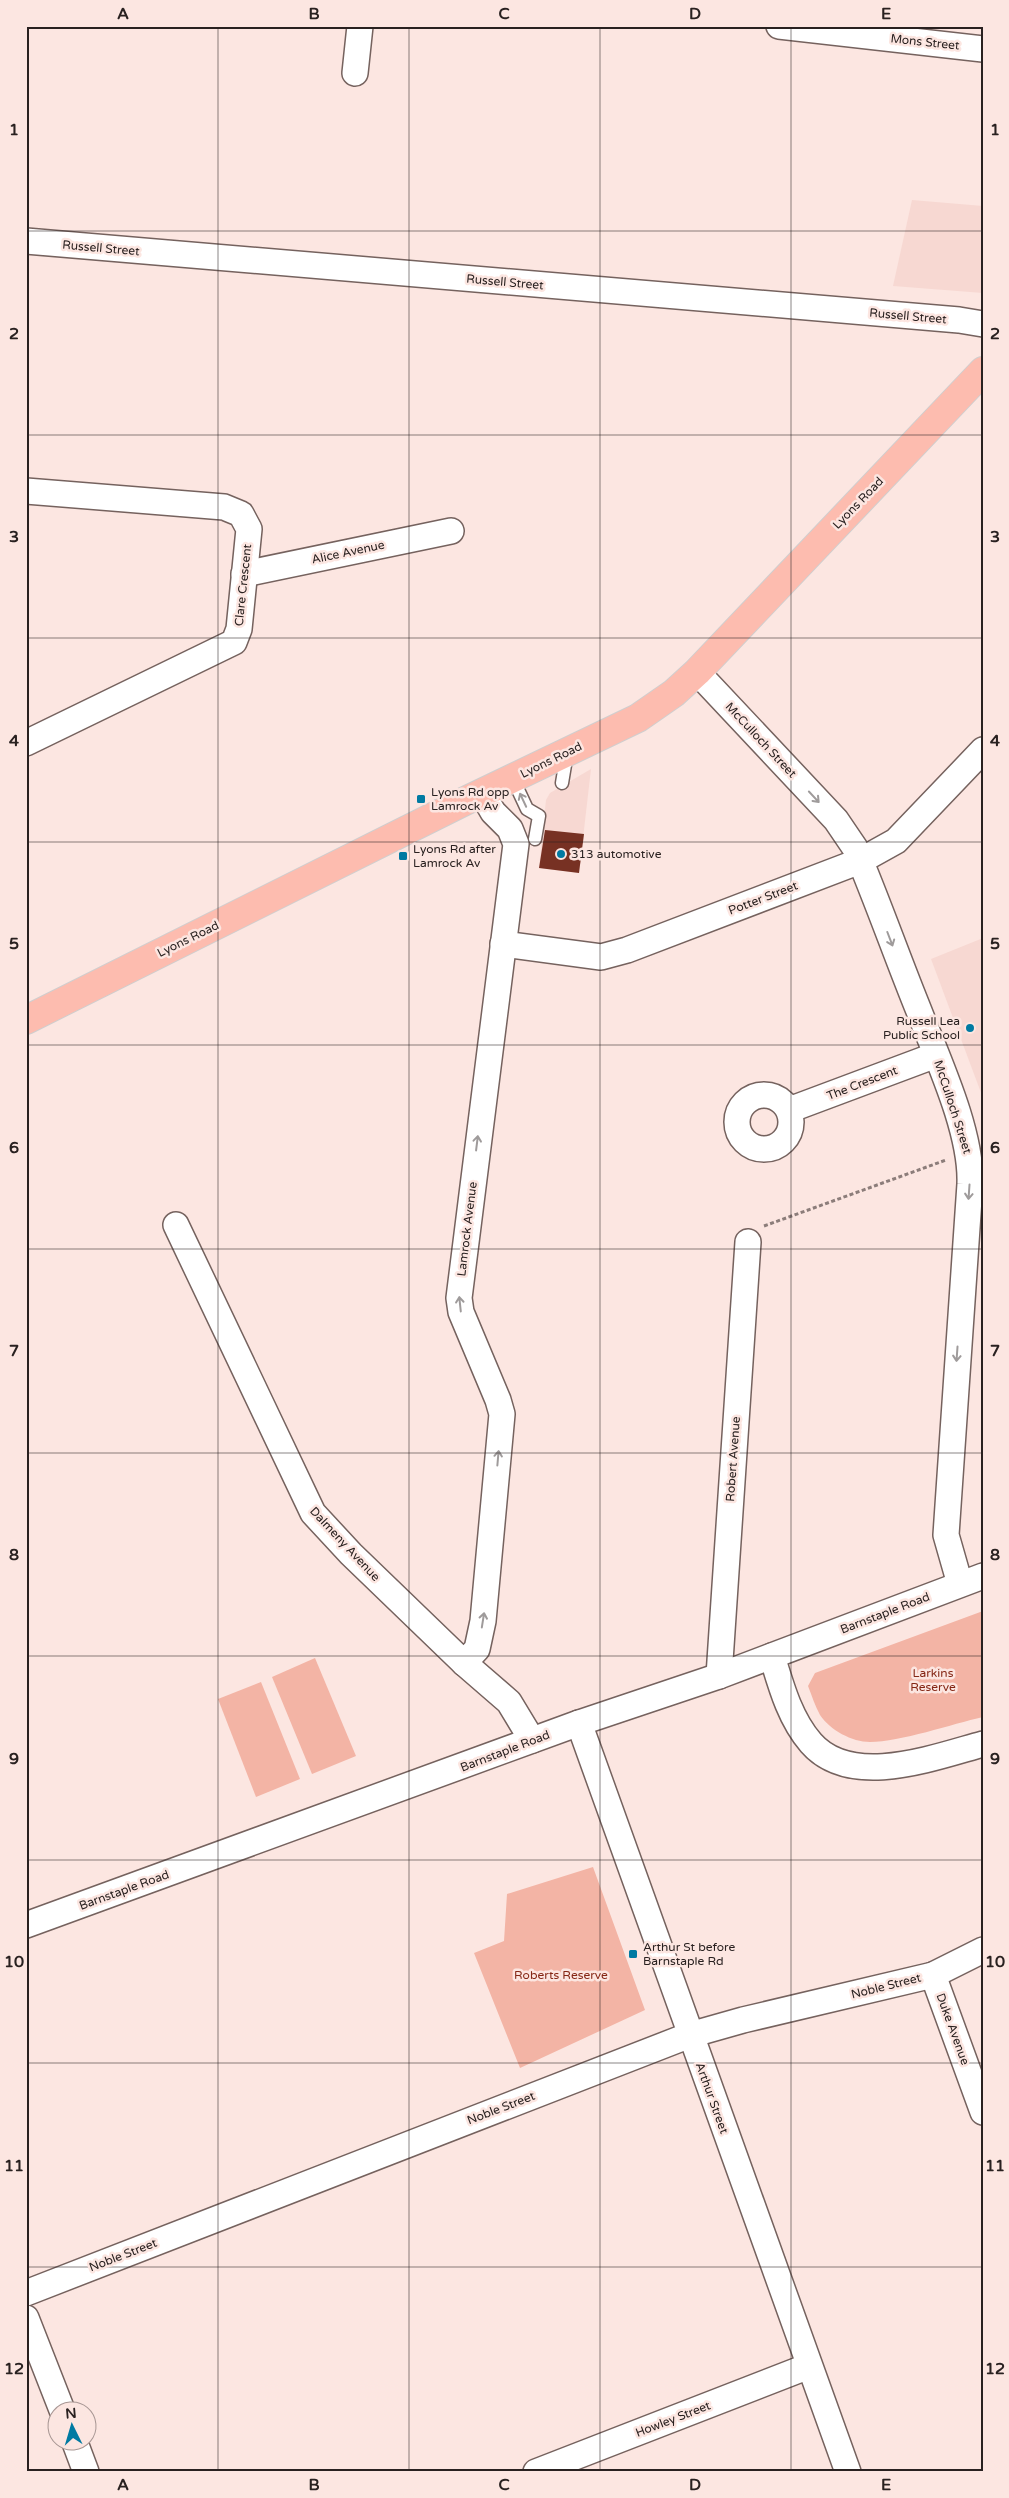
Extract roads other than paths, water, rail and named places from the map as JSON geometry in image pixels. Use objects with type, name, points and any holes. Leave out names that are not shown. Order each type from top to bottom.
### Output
[{"type":"main road","name":"Lyons Road","points":[[26,1020],[482,793],[638,718],[674,693],[697,672],[980,378]]},
{"type":"street","points":[[355,73],[360,26]]},
{"type":"street","name":"Mons Street","points":[[779,26],[983,48]]},
{"type":"street","name":"Russell Street","points":[[26,241],[959,320],[983,324]]},
{"type":"street","name":"Clare Crescent","points":[[26,490],[224,507],[241,514],[249,529],[239,629],[234,642],[26,743]]},
{"type":"street","name":"Alice Avenue","points":[[244,574],[451,531]]},
{"type":"street","name":"McCulloch Street","points":[[697,672],[836,820],[851,842],[936,1055],[976,1149],[970,1184],[946,1526],[951,1557],[972,1580]]},
{"type":"street","name":"Potter Street","points":[[503,944],[601,957],[626,950],[860,861],[896,841],[983,750]]},
{"type":"street","name":"Lamrock Avenue","points":[[464,1663],[477,1649],[483,1621],[502,1414],[498,1400],[461,1312],[459,1298],[516,844],[510,829],[493,812],[482,793]]},
{"type":"street","name":"The Crescent","points":[[789,1110],[936,1055]]},
{"type":"street","name":"Dalmeny Avenue","points":[[176,1226],[313,1513],[351,1554],[464,1663],[509,1702],[532,1740]]},
{"type":"street","name":"Robert Avenue","points":[[719,1676],[748,1242]]},
{"type":"street","name":"Barnstaple Road","points":[[26,1926],[579,1723],[719,1676],[972,1580]]},
{"type":"street","points":[[772,1656],[794,1718],[812,1744],[836,1761],[864,1768],[895,1766],[983,1744]]},
{"type":"street","name":"Arthur Street","points":[[579,1723],[848,2472]]},
{"type":"street","name":"Noble Street","points":[[26,2292],[690,2035],[743,2020],[933,1975],[983,1950]]},
{"type":"street","name":"Duke Avenue","points":[[933,1975],[983,2112]]},
{"type":"street","points":[[26,2318],[58,2400]]},
{"type":"street","name":"Howley Street","points":[[536,2472],[809,2366]]},
{"type":"street","points":[[78,2450],[86,2472]]},
{"type":"lane","points":[[562,783],[566,752]]},
{"type":"lane","points":[[513,779],[527,809],[539,816],[535,839]]},
{"type":"place","name":"Lyons Rd opp Lamrock Av","points":[[421,799]]},
{"type":"place","name":"313 automotive","points":[[561,854]]},
{"type":"place","name":"Lyons Rd after Lamrock Av","points":[[403,856]]},
{"type":"place","name":"Russell Lea Public School","points":[[970,1028]]},
{"type":"place","name":"Arthur St before Barnstaple Rd","points":[[633,1954]]},
{"type":"park label","name":"Larkins Reserve","points":[[933,1680]]},
{"type":"park label","name":"Roberts Reserve","points":[[561,1975]]}]
